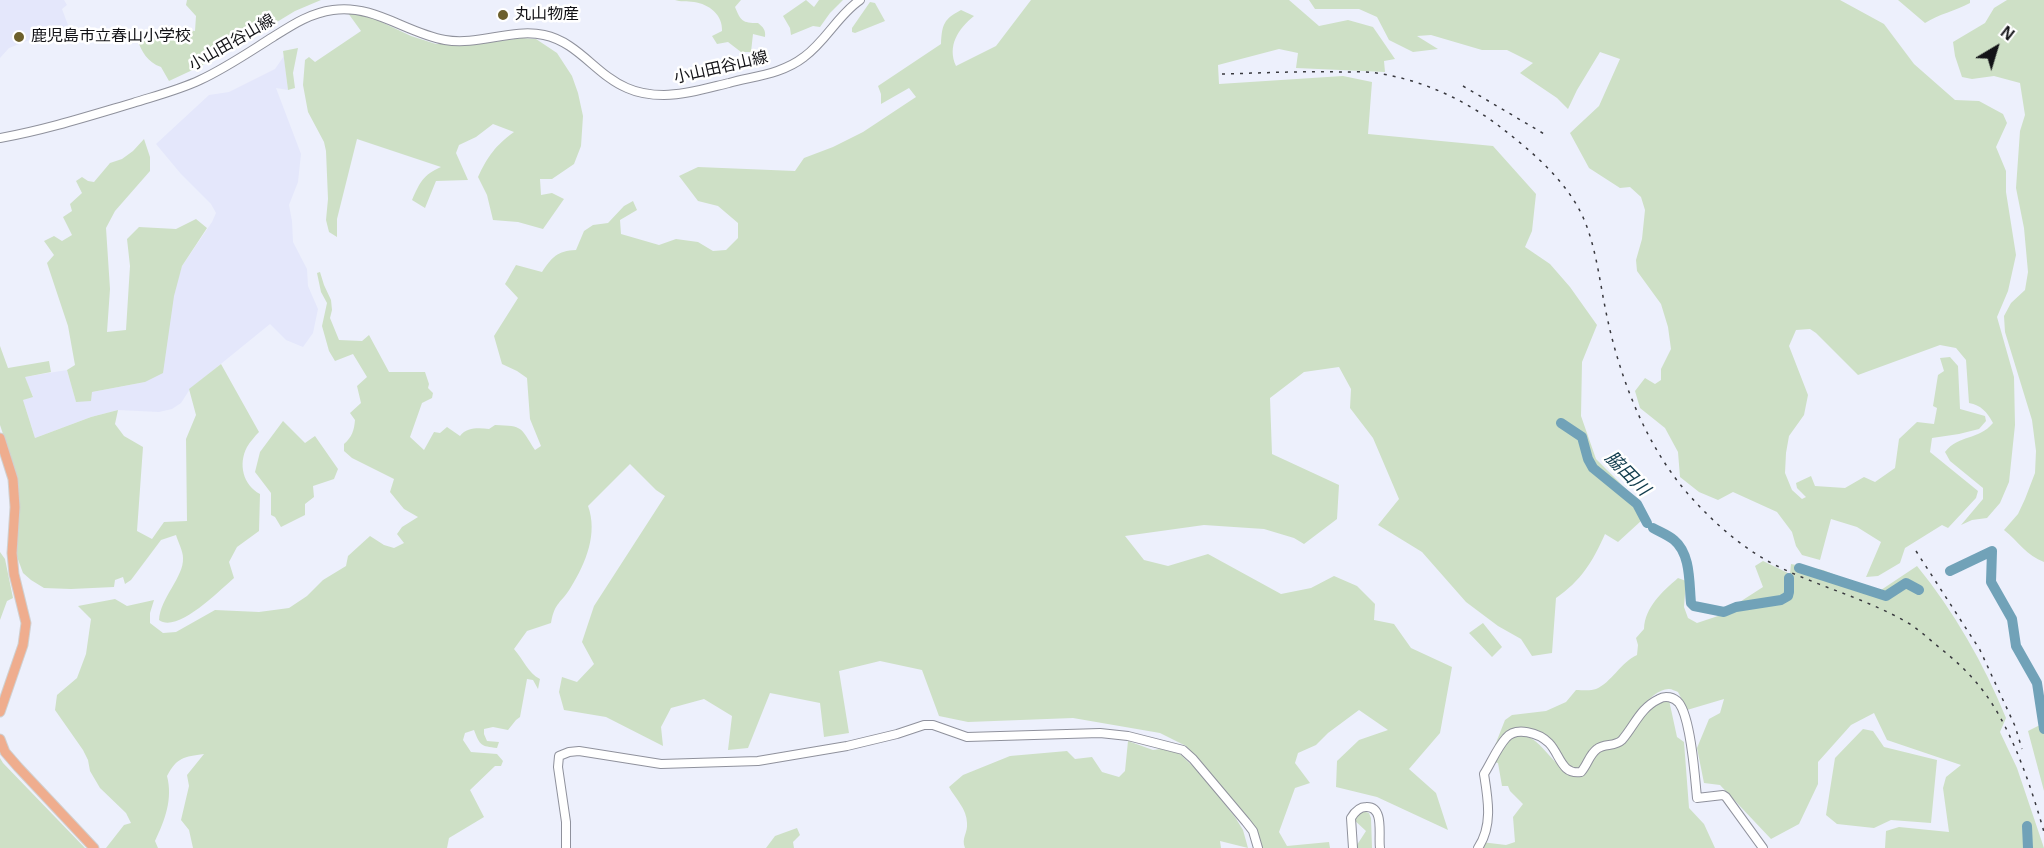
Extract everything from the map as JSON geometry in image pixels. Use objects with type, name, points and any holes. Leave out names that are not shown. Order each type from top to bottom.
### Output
[{"type":"main road","points":[[0,438],[13,479],[15,507],[12,553],[14,574],[26,623],[24,645],[0,712]]},
{"type":"main road","points":[[0,739],[5,752],[94,848]]},
{"type":"street","name":"小山田谷山線","points":[[0,138],[63,124],[193,84],[229,65],[298,21],[312,14],[330,10],[344,8],[373,13],[425,35],[447,40],[463,41],[522,34],[543,34],[565,43],[615,82],[633,90],[662,95],[773,73],[798,62],[817,46],[860,0]]},
{"type":"street","points":[[1478,848],[1488,826],[1484,774],[1505,738],[1511,733],[1528,732],[1540,737],[1550,743],[1558,759],[1567,769],[1574,773],[1581,772],[1598,747],[1614,745],[1621,741],[1644,709],[1662,697],[1671,697],[1679,702],[1682,708],[1690,738],[1697,798],[1724,795],[1763,848]]},
{"type":"street","points":[[566,848],[566,822],[558,767],[559,756],[564,753],[579,750],[661,764],[758,761],[847,746],[924,725],[933,725],[967,737],[1100,733],[1128,736],[1183,750],[1253,831],[1258,848]]},
{"type":"street","points":[[1353,848],[1351,818],[1359,809],[1368,807],[1374,810],[1379,817],[1380,848]]},
{"type":"shaded area","name":"鹿児島市立春山小学校","points":[[0,0],[64,0],[67,5],[62,9],[68,25],[9,48],[0,58]]},
{"type":"shaded area","points":[[284,56],[288,90],[276,88],[301,154],[298,182],[289,205],[293,242],[307,269],[308,286],[318,309],[313,333],[303,347],[286,340],[270,324],[190,389],[181,403],[172,409],[159,412],[118,410],[91,417],[35,438],[23,400],[33,396],[24,377],[67,370],[76,402],[92,392],[145,382],[182,266],[216,213],[211,204],[181,174],[156,144],[209,95],[229,92],[275,69]]},
{"type":"green space","points":[[187,0],[321,0],[295,11],[216,59],[169,81],[161,67],[146,56],[137,39],[159,37],[172,28],[195,31],[196,16],[186,5]]},
{"type":"green space","points":[[675,0],[741,0],[735,7],[741,18],[745,22],[758,23],[764,29],[765,37],[753,34],[751,52],[741,52],[728,42],[717,44],[712,36],[722,31],[718,15],[700,3]]},
{"type":"green space","points":[[806,0],[814,7],[819,0],[843,0],[820,27],[813,26],[791,35],[783,16]]},
{"type":"green space","points":[[1031,0],[1289,0],[1319,26],[1348,20],[1373,27],[1395,59],[1384,61],[1385,72],[1296,68],[1298,53],[1279,49],[1218,65],[1219,84],[1343,76],[1372,82],[1368,134],[1493,146],[1536,194],[1532,231],[1525,247],[1550,264],[1570,287],[1597,325],[1582,362],[1581,416],[1596,459],[1640,503],[1641,521],[1618,542],[1605,534],[1585,570],[1573,585],[1556,598],[1552,653],[1532,656],[1521,639],[1498,626],[1466,602],[1422,552],[1378,525],[1399,499],[1373,438],[1350,408],[1351,389],[1339,367],[1304,372],[1270,398],[1272,454],[1339,485],[1337,519],[1304,544],[1294,538],[1264,529],[1204,525],[1125,536],[1144,560],[1168,566],[1208,554],[1281,594],[1311,588],[1334,576],[1357,586],[1375,604],[1374,620],[1394,624],[1411,648],[1452,667],[1440,733],[1409,769],[1436,793],[1448,830],[1377,797],[1336,787],[1337,761],[1359,740],[1388,730],[1359,710],[1316,745],[1298,753],[1295,763],[1310,783],[1295,788],[1279,832],[1287,846],[1329,842],[1330,848],[1262,848],[1255,828],[1186,746],[1160,733],[1073,718],[968,722],[939,716],[922,670],[880,661],[839,671],[849,733],[824,737],[820,703],[770,693],[748,748],[728,750],[732,716],[704,699],[671,708],[661,727],[663,746],[606,717],[564,710],[559,692],[562,677],[577,682],[594,664],[582,642],[594,606],[665,496],[630,464],[588,506],[592,527],[586,558],[567,593],[554,610],[551,623],[527,631],[514,649],[529,670],[540,679],[538,689],[533,680],[527,679],[520,717],[508,730],[493,727],[484,729],[487,741],[499,742],[497,748],[482,744],[474,730],[465,733],[463,740],[471,752],[497,754],[503,761],[501,766],[495,766],[470,790],[484,817],[449,838],[447,848],[193,848],[189,830],[181,820],[189,786],[187,775],[204,754],[178,761],[167,776],[168,801],[165,817],[155,841],[158,848],[106,848],[124,825],[131,823],[126,813],[100,788],[90,771],[83,750],[55,710],[57,695],[77,678],[86,654],[91,619],[78,606],[115,599],[127,606],[154,600],[150,623],[163,633],[176,632],[215,610],[259,612],[289,608],[307,596],[323,580],[346,566],[348,556],[370,536],[394,548],[404,543],[397,534],[402,527],[418,517],[404,509],[390,492],[394,479],[352,458],[344,451],[344,444],[351,436],[355,424],[350,413],[361,403],[357,386],[367,377],[353,354],[335,361],[329,351],[322,326],[327,303],[321,292],[317,273],[320,272],[331,300],[330,318],[339,340],[362,341],[369,335],[389,372],[425,372],[428,388],[433,393],[432,398],[422,403],[410,437],[424,450],[434,432],[440,433],[447,427],[460,436],[470,430],[489,429],[495,425],[520,429],[535,450],[541,446],[530,419],[527,378],[502,364],[494,336],[518,298],[505,284],[516,265],[542,272],[556,256],[576,250],[584,231],[593,225],[608,223],[624,206],[633,201],[637,210],[620,220],[621,234],[659,245],[676,239],[698,242],[713,251],[726,250],[738,238],[738,223],[718,206],[698,201],[679,176],[698,167],[795,171],[804,158],[863,132],[916,97],[909,88],[881,104],[878,86],[941,44],[943,27],[951,16],[961,10],[974,16],[963,26],[956,38],[953,52],[956,66],[996,46]]},
{"type":"green space","points":[[1309,0],[1840,0],[1884,24],[1914,64],[1955,100],[1979,101],[2003,114],[2007,123],[1996,147],[2006,171],[2006,192],[2016,255],[2008,291],[1997,317],[2014,377],[2015,425],[2009,482],[2000,503],[1987,518],[1972,520],[1961,525],[1983,499],[1983,488],[1950,461],[1945,452],[1956,442],[1981,433],[1993,423],[1977,405],[1969,403],[1966,360],[1956,348],[1940,345],[1858,375],[1810,329],[1796,330],[1789,346],[1808,395],[1804,415],[1789,436],[1786,453],[1785,473],[1792,490],[1802,499],[1806,497],[1797,488],[1796,483],[1811,476],[1815,486],[1845,488],[1864,477],[1875,482],[1895,468],[1899,439],[1917,422],[1934,424],[1937,408],[1933,406],[1938,375],[1944,371],[1940,358],[1950,357],[1958,366],[1960,409],[1985,416],[1986,421],[1979,429],[1932,438],[1930,452],[1978,491],[1976,498],[1948,528],[1942,525],[1905,548],[1900,563],[1878,576],[1866,577],[1881,542],[1857,527],[1831,519],[1820,560],[1802,555],[1796,546],[1792,532],[1777,512],[1733,492],[1718,500],[1699,492],[1680,477],[1678,452],[1665,428],[1640,408],[1635,391],[1645,378],[1655,384],[1661,380],[1661,369],[1671,349],[1668,327],[1661,304],[1637,271],[1636,260],[1642,239],[1645,210],[1641,197],[1630,187],[1620,188],[1589,168],[1570,133],[1599,106],[1620,59],[1600,52],[1568,109],[1557,98],[1520,73],[1533,63],[1507,50],[1482,50],[1431,35],[1417,36],[1438,49],[1413,52],[1389,40],[1377,17],[1359,9],[1315,9]]},
{"type":"green space","points":[[1898,0],[1970,0],[1970,3],[1925,23]]},
{"type":"green space","points":[[2007,0],[2044,0],[2044,562],[2028,552],[2004,530],[2018,514],[2025,499],[2035,473],[2036,451],[2032,420],[2005,332],[2004,316],[2011,303],[2025,290],[2028,272],[2024,228],[2016,188],[2020,131],[2025,115],[2020,83],[1994,76],[1972,79],[1962,77],[1953,42],[1985,23],[1994,8]]},
{"type":"green space","points":[[870,2],[875,3],[885,21],[855,33],[852,32],[852,28]]},
{"type":"green space","points":[[348,13],[373,18],[411,36],[436,44],[477,44],[522,38],[536,39],[557,53],[572,76],[578,93],[583,116],[581,146],[574,164],[552,179],[540,179],[541,195],[552,193],[564,199],[543,229],[518,222],[493,220],[487,195],[478,177],[493,152],[514,132],[493,124],[476,137],[459,145],[456,153],[468,180],[436,181],[425,208],[412,200],[423,180],[441,167],[357,139],[337,219],[337,237],[329,232],[326,220],[328,199],[326,151],[324,142],[308,112],[303,85],[305,60],[309,57],[315,62],[361,31]]},
{"type":"green space","points":[[298,48],[293,73],[295,88],[288,90],[283,51]]},
{"type":"green space","points":[[144,139],[150,157],[150,171],[115,211],[106,228],[110,289],[107,332],[126,330],[130,266],[127,239],[139,227],[176,229],[196,219],[207,228],[182,266],[174,296],[163,373],[145,382],[92,392],[91,401],[76,402],[67,370],[75,365],[68,326],[47,263],[54,255],[44,241],[54,236],[62,241],[72,235],[63,217],[72,211],[70,204],[82,193],[76,181],[82,177],[94,182],[110,163],[122,159]]},
{"type":"green space","points":[[0,346],[8,368],[49,361],[51,372],[25,377],[33,397],[23,400],[35,438],[91,417],[118,410],[115,424],[124,436],[143,447],[137,531],[152,539],[164,522],[187,521],[186,439],[196,415],[189,389],[221,364],[259,432],[247,447],[243,467],[246,480],[260,494],[259,531],[237,547],[229,562],[234,578],[198,609],[176,621],[167,623],[159,620],[160,612],[180,573],[183,558],[176,535],[161,540],[131,580],[125,584],[123,577],[115,580],[114,587],[44,588],[23,573],[16,554],[19,505],[14,467],[0,425]]},
{"type":"green space","points":[[283,421],[305,443],[315,436],[338,469],[334,479],[313,486],[314,497],[305,504],[305,515],[281,527],[271,515],[271,493],[255,472],[260,452]]},
{"type":"green space","points":[[0,552],[5,559],[13,598],[7,601],[0,620]]},
{"type":"green space","points":[[1763,561],[1790,574],[1791,564],[1823,570],[1878,592],[1917,566],[1956,620],[1997,698],[2006,718],[2000,732],[2017,768],[2044,848],[1885,848],[1886,831],[1899,827],[1949,832],[1943,788],[1946,777],[1961,765],[1887,740],[1874,713],[1851,725],[1818,762],[1818,784],[1799,824],[1771,839],[1720,785],[1704,783],[1697,748],[1709,719],[1720,713],[1724,699],[1687,710],[1678,692],[1670,689],[1662,690],[1647,701],[1617,740],[1596,746],[1578,770],[1572,769],[1563,760],[1553,742],[1517,730],[1490,758],[1505,720],[1512,715],[1546,711],[1566,702],[1576,690],[1596,689],[1637,655],[1636,638],[1644,629],[1647,614],[1660,594],[1678,578],[1686,581],[1684,607],[1688,618],[1697,623],[1718,616],[1763,587],[1755,566]]},
{"type":"green space","points":[[1483,623],[1502,647],[1492,657],[1469,633]]},
{"type":"green space","points":[[1662,699],[1669,700],[1677,737],[1684,742],[1689,808],[1704,824],[1715,848],[1479,848],[1481,842],[1506,845],[1515,842],[1513,817],[1523,804],[1508,786],[1502,786],[1498,763],[1493,762],[1506,742],[1514,735],[1522,734],[1530,738],[1567,772],[1581,774],[1601,749],[1612,747]]},
{"type":"green space","points":[[2044,723],[2044,791],[2028,731]]},
{"type":"green space","points":[[1863,729],[1873,731],[1884,747],[1937,760],[1931,823],[1891,820],[1874,828],[1837,824],[1826,815],[1835,758]]},
{"type":"green space","points":[[1128,741],[1153,750],[1168,748],[1180,754],[1200,773],[1235,817],[1243,830],[1248,848],[1220,841],[1221,848],[965,848],[966,818],[963,808],[949,787],[963,775],[1010,756],[1067,751],[1075,759],[1092,757],[1102,772],[1119,777],[1125,771]]},
{"type":"green space","points":[[0,758],[3,763],[85,848],[0,848]]},
{"type":"green space","points":[[1363,811],[1369,813],[1371,818],[1372,848],[1355,848],[1366,831],[1352,818]]},
{"type":"green space","points":[[797,828],[800,835],[793,842],[794,848],[766,848],[775,836]]},
{"type":"waterway","name":"脇田川","points":[[1561,423],[1582,437],[1593,468],[1637,504],[1647,523]]},
{"type":"waterway","name":"脇田川","points":[[1653,528],[1674,540],[1684,553],[1691,603],[1694,606],[1724,612],[1736,607],[1781,600],[1788,596],[1789,578]]},
{"type":"waterway","name":"脇田川","points":[[1950,571],[1992,551],[1991,582],[2012,619],[2016,646],[2037,683],[2044,729]]},
{"type":"waterway","name":"脇田川","points":[[1799,568],[1886,596],[1906,583],[1919,590]]},
{"type":"waterway","name":"脇田川","points":[[2027,826],[2028,848]]},
{"type":"railway","points":[[1222,74],[1360,72],[1398,77],[1458,100],[1499,126],[1525,147],[1562,184],[1572,197],[1587,227],[1596,259],[1611,336],[1626,385],[1647,432],[1673,475],[1708,515],[1751,551],[1792,573],[1894,615],[1910,624],[1961,666],[1987,696],[2008,733],[2025,773],[2044,832]]},
{"type":"railway","points":[[1463,86],[1546,135]]},
{"type":"railway","points":[[1916,551],[1980,650],[2015,726],[2022,749]]},
{"type":"place","name":"丸山物産","points":[[503,15]]},
{"type":"place","name":"鹿児島市立春山小学校","points":[[19,37]]}]
